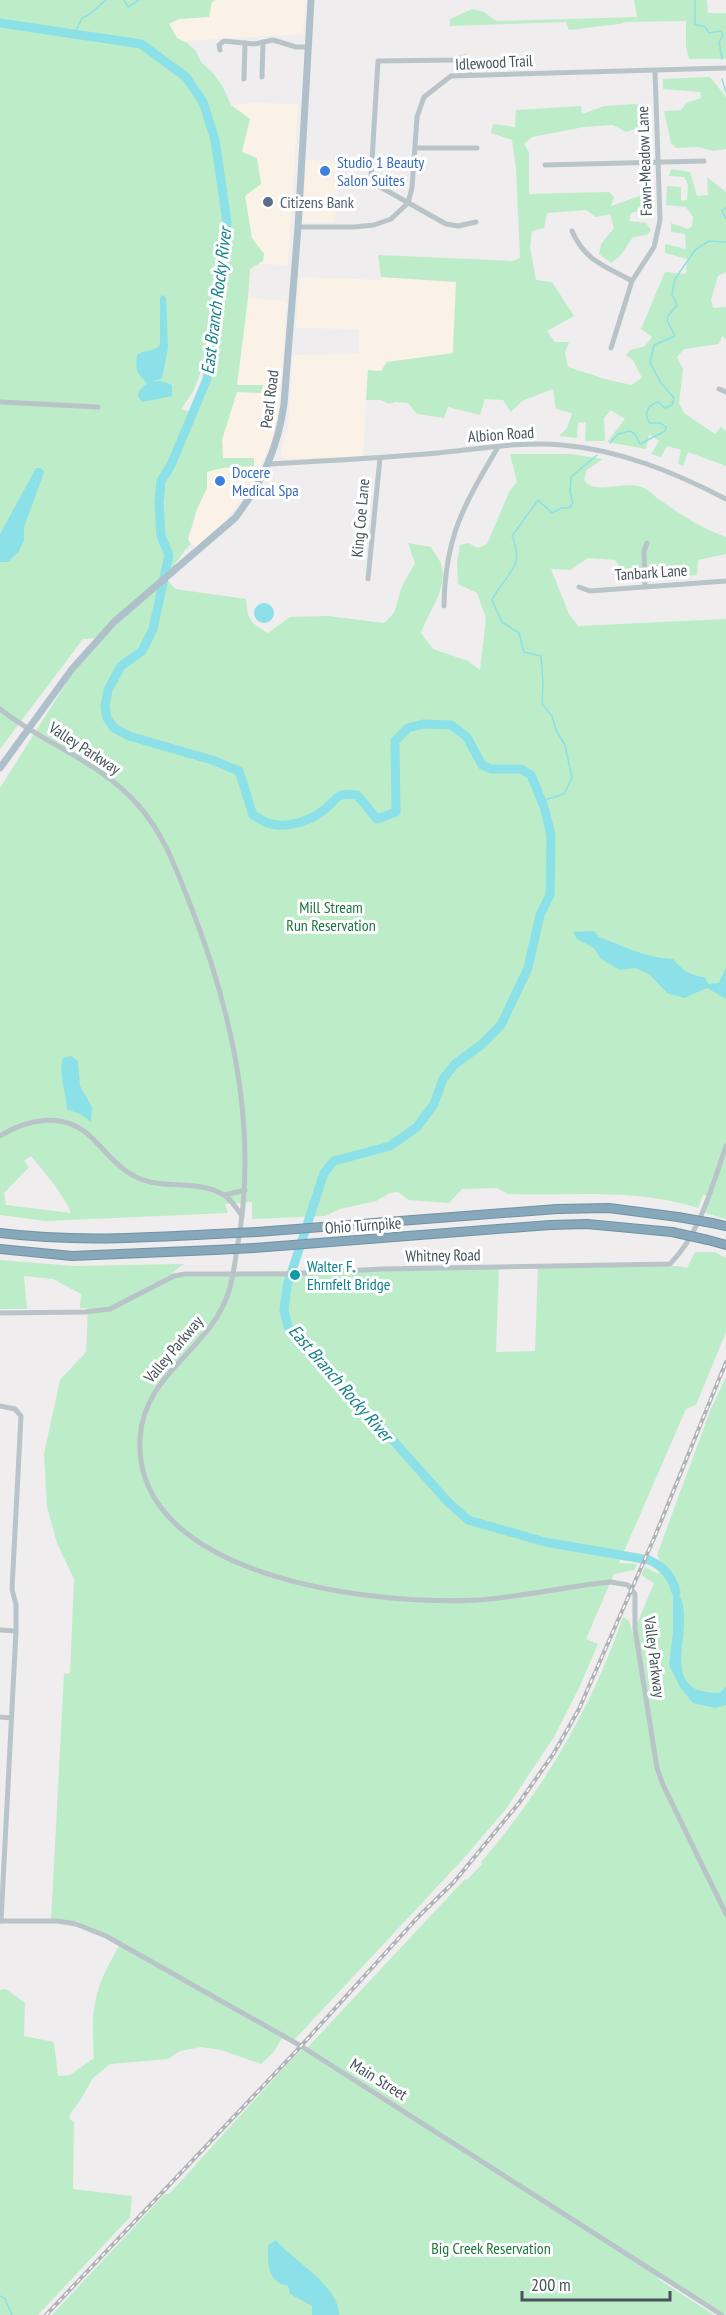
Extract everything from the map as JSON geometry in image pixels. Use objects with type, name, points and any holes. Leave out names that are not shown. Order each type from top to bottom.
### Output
[{"type":"highway","name":"Ohio Turnpike","points":[[0,1233],[54,1239],[106,1240],[257,1232],[557,1209],[609,1208],[712,1222],[726,1226]]},
{"type":"highway","name":"Ohio Turnpike","points":[[0,1249],[72,1256],[214,1250],[568,1224],[633,1227],[672,1232],[726,1245]]},
{"type":"main road","name":"Pearl Road","points":[[0,768],[72,669],[114,622],[235,518],[251,497],[269,464],[280,432],[284,404],[312,0]]},
{"type":"street","points":[[219,50],[219,45],[224,41],[254,44],[281,41],[309,47]]},
{"type":"street","points":[[244,79],[245,42]]},
{"type":"street","points":[[262,77],[263,42]]},
{"type":"street","points":[[470,75],[470,60],[465,57],[455,60],[378,61],[370,177],[375,184],[446,224],[458,226],[476,222]]},
{"type":"street","name":"Idlewood Trail","points":[[408,203],[412,188],[417,117],[424,97],[450,76],[726,69]]},
{"type":"street","name":"Fawn-Meadow Lane","points":[[611,348],[632,281],[654,247],[660,220],[655,70]]},
{"type":"street","points":[[416,148],[477,148]]},
{"type":"street","points":[[545,165],[704,161]]},
{"type":"street","points":[[298,227],[374,225],[390,219],[408,203]]},
{"type":"street","points":[[572,231],[579,247],[591,259],[632,281]]},
{"type":"street","points":[[719,388],[726,392]]},
{"type":"street","points":[[0,402],[98,407]]},
{"type":"street","name":"Albion Road","points":[[269,464],[559,444],[612,453],[654,466],[692,481],[726,499]]},
{"type":"street","points":[[444,606],[444,578],[453,537],[462,511],[498,447]]},
{"type":"street","name":"King Coe Lane","points":[[368,579],[380,458]]},
{"type":"street","points":[[645,586],[644,551],[646,543]]},
{"type":"street","name":"Tanbark Lane","points":[[579,587],[590,591],[726,581]]},
{"type":"street","name":"Valley Parkway","points":[[0,709],[82,760],[123,789],[148,818],[168,848],[197,922],[222,998],[237,1063],[243,1116],[245,1190],[233,1274],[224,1305],[205,1336],[160,1383],[145,1408],[140,1441],[140,1467],[150,1491],[174,1523],[192,1538],[229,1560],[301,1582],[364,1595],[406,1600],[480,1600],[605,1582],[619,1582],[628,1585],[635,1594],[635,1629],[657,1768],[663,1785],[726,1914]]},
{"type":"street","points":[[0,1136],[16,1126],[35,1121],[47,1119],[61,1121],[83,1130],[120,1167],[140,1178],[164,1184],[200,1187],[225,1195],[245,1190]]},
{"type":"street","name":"Whitney Road","points":[[0,1313],[85,1312],[110,1309],[174,1276],[185,1274],[284,1274],[382,1269],[670,1264],[679,1256],[707,1202],[726,1146]]},
{"type":"street","points":[[225,1195],[242,1216]]},
{"type":"street","points":[[0,1406],[15,1409],[21,1416],[12,1589],[16,1605],[16,1631],[0,1921]]},
{"type":"street","points":[[0,1630],[16,1631]]},
{"type":"street","points":[[0,1717],[11,1718]]},
{"type":"street","name":"Main Street","points":[[0,1921],[57,1921],[76,1924],[106,1936],[301,2046],[722,2315]]},
{"type":"shaded area","points":[[215,0],[306,0],[303,34],[185,41],[177,38],[169,23],[179,19],[208,17],[212,2]]},
{"type":"shaded area","points":[[298,104],[288,265],[258,264],[263,261],[264,254],[252,238],[245,196],[261,184],[257,159],[242,152],[244,114],[231,105]]},
{"type":"shaded area","points":[[306,160],[339,161],[335,222],[303,222]]},
{"type":"shaded area","points":[[300,277],[380,280],[381,277],[456,282],[452,354],[387,362],[381,371],[368,370],[363,456],[286,459],[280,455],[288,426],[293,355],[359,354],[359,329],[296,328]]},
{"type":"shaded area","points":[[248,298],[287,301],[279,409],[272,442],[250,489],[223,524],[196,548],[188,540],[197,509],[207,488],[207,472],[254,465],[253,458],[223,459],[222,440],[237,392],[261,393],[263,386],[237,385]]},
{"type":"green space","name":"Mill Stream Run Reservation","points":[[0,0],[215,0],[212,2],[209,17],[179,19],[169,24],[177,38],[196,51],[201,62],[213,73],[223,87],[231,105],[250,119],[242,152],[257,158],[261,184],[245,196],[252,238],[264,254],[263,261],[250,269],[237,385],[263,385],[261,393],[237,392],[222,440],[223,458],[254,458],[254,466],[222,468],[207,472],[207,488],[197,509],[188,539],[191,544],[175,563],[175,573],[167,579],[175,589],[246,599],[251,620],[268,633],[290,617],[328,616],[384,623],[394,613],[402,586],[415,563],[408,543],[431,547],[441,564],[442,582],[437,600],[421,633],[433,649],[468,661],[480,670],[486,618],[477,593],[458,584],[457,562],[460,545],[468,543],[478,548],[487,544],[509,492],[517,482],[510,454],[571,454],[603,459],[587,470],[584,480],[589,485],[604,487],[630,485],[646,489],[692,521],[726,537],[726,554],[698,560],[697,575],[634,580],[622,570],[615,560],[588,558],[570,570],[551,569],[569,614],[578,626],[726,619],[726,1219],[705,1213],[708,1195],[703,1195],[698,1208],[628,1195],[508,1194],[497,1188],[462,1189],[449,1203],[409,1200],[398,1192],[390,1193],[376,1201],[340,1209],[325,1216],[252,1219],[252,1202],[225,1204],[228,1213],[46,1221],[0,1215],[0,788],[75,669],[98,638],[83,639],[0,749]],"holes":[[[221,319],[211,381],[197,414],[181,409],[193,392],[204,364],[209,326]],[[31,1156],[48,1176],[71,1213],[6,1205],[4,1193],[29,1167],[24,1161]]]},
{"type":"green space","points":[[634,0],[707,0],[708,13],[726,13],[726,59],[689,59],[686,47],[686,21],[626,22],[569,30],[566,22],[450,26],[450,19],[472,9],[484,12],[496,21],[637,17]]},
{"type":"green space","points":[[710,77],[726,97],[726,149],[713,151],[698,147],[676,148],[671,143],[664,111],[681,110],[686,103],[701,98],[700,92],[663,89],[663,79]]},
{"type":"green space","points":[[635,104],[648,107],[649,124],[626,132],[613,125],[584,127],[532,137],[524,144],[529,152],[529,194],[609,192],[614,197],[611,206],[651,192],[649,209],[631,213],[629,221],[646,223],[651,230],[647,235],[633,237],[620,256],[611,263],[599,254],[601,244],[614,228],[610,214],[596,217],[586,210],[547,213],[544,228],[532,231],[530,247],[536,280],[552,282],[574,316],[547,331],[555,342],[569,342],[565,353],[568,367],[631,385],[642,378],[633,360],[626,355],[630,350],[645,346],[652,337],[641,329],[665,272],[686,274],[687,259],[665,253],[665,244],[686,249],[685,234],[671,232],[671,223],[688,229],[692,226],[693,217],[686,207],[666,205],[667,186],[681,187],[681,201],[687,200],[688,184],[684,177],[669,176],[671,169],[690,172],[697,196],[708,195],[707,177],[726,192],[726,272],[718,276],[711,300],[713,308],[726,307],[726,339],[722,336],[719,344],[684,349],[677,357],[683,369],[679,403],[684,413],[715,434],[721,427],[726,431],[726,466],[688,452],[683,466],[678,464],[681,450],[667,446],[661,457],[651,454],[659,441],[649,434],[646,449],[607,442],[625,419],[611,410],[604,418],[605,441],[585,441],[586,422],[578,423],[577,438],[559,436],[567,428],[572,413],[556,409],[553,389],[522,401],[511,412],[503,400],[485,399],[480,415],[448,407],[444,418],[417,414],[408,403],[390,404],[380,400],[366,400],[368,370],[381,371],[387,362],[453,353],[456,282],[381,277],[378,255],[513,261],[520,258],[516,168],[512,140],[491,133],[493,124],[515,127],[516,110],[581,106],[582,114],[604,106]]},
{"type":"green space","points":[[695,1252],[715,1252],[726,1258],[726,1332],[696,1405],[686,1409],[619,1563],[637,1564],[634,1570],[614,1574],[586,1639],[598,1644],[579,1688],[554,1737],[506,1809],[464,1858],[294,2040],[77,1921],[51,1921],[64,1674],[70,1673],[74,1579],[57,1543],[47,1507],[44,1454],[60,1380],[86,1352],[88,1308],[80,1308],[81,1294],[53,1279],[24,1276],[27,1309],[0,1309],[0,1260],[75,1266],[184,1264],[172,1273],[499,1267],[496,1352],[535,1351],[538,1267],[677,1266],[687,1268]]},
{"type":"green space","name":"Big Creek Reservation","points":[[726,1377],[726,2315],[661,2275],[658,2279],[714,2315],[52,2315],[165,2194],[169,2194],[288,2063],[302,2049],[307,2048],[465,1879],[467,1880],[482,1864],[481,1862],[525,1806],[564,1747],[581,1716],[623,1617],[629,1621],[633,1634],[654,1583],[641,1575],[645,1567],[658,1574],[662,1564],[657,1555],[710,1411]]},
{"type":"green space","points":[[119,1946],[282,2038],[273,2053],[261,2064],[221,2050],[201,2047],[180,2051],[168,2059],[110,2064],[93,2078],[70,2114],[70,2120],[74,2121],[73,2189],[132,2196],[130,2217],[38,2315],[0,2315],[0,1990],[6,1989],[25,2003],[24,2036],[54,2042],[58,2076],[70,2075],[94,2058],[93,2025],[96,2000],[104,1975]]},
{"type":"water","points":[[162,295],[166,297],[168,348],[162,378],[153,382],[161,381],[172,385],[172,396],[142,402],[138,396],[139,391],[147,383],[138,371],[137,355],[160,345],[160,298]]},
{"type":"water","points":[[36,468],[41,468],[44,472],[24,527],[24,540],[19,551],[8,562],[0,562],[0,534]]},
{"type":"water","points":[[264,603],[271,606],[274,613],[271,620],[264,623],[257,620],[254,613],[257,606]]},
{"type":"water","points":[[594,931],[599,937],[635,951],[673,959],[687,972],[705,977],[708,984],[719,983],[726,967],[726,999],[707,988],[684,998],[667,993],[649,974],[635,968],[620,970],[601,959],[594,948],[577,939],[573,932]]},
{"type":"water","points":[[71,1056],[78,1061],[80,1086],[92,1107],[91,1122],[82,1115],[67,1109],[62,1064],[63,1058]]},
{"type":"water","points":[[673,1580],[684,1610],[681,1654],[684,1677],[691,1685],[702,1691],[719,1693],[726,1687],[726,1705],[715,1708],[693,1703],[680,1687],[669,1665],[673,1633]]},
{"type":"water","points":[[276,2240],[324,2284],[337,2304],[339,2315],[312,2315],[312,2306],[290,2294],[288,2286],[281,2284],[272,2276],[268,2245]]},
{"type":"waterway","points":[[74,35],[82,18],[106,0]]},
{"type":"waterway","points":[[124,0],[128,7],[139,0]]},
{"type":"waterway","points":[[695,0],[695,24],[705,27],[709,33],[721,31],[723,35],[719,42],[722,59]]},
{"type":"waterway","name":"East Branch Rocky River","points":[[0,23],[141,44],[186,77],[203,102],[215,140],[227,222],[221,293],[207,379],[171,465],[161,481],[159,503],[161,536],[169,555],[153,629],[142,651],[121,666],[108,690],[105,706],[107,718],[114,728],[129,736],[212,760],[239,771],[253,815],[266,823],[278,825],[307,820],[341,795],[357,795],[377,819],[396,812],[395,741],[408,728],[423,724],[451,725],[467,737],[482,765],[491,769],[521,769],[531,775],[544,807],[551,835],[550,895],[540,915],[528,968],[501,1025],[481,1045],[455,1064],[443,1079],[434,1104],[417,1127],[390,1146],[334,1161],[324,1173],[287,1286],[284,1310],[288,1327],[347,1394],[373,1418],[448,1502],[468,1520],[545,1542],[649,1560],[667,1573],[676,1592]]},
{"type":"waterway","points":[[722,79],[726,92]]},
{"type":"waterway","points":[[726,208],[722,211],[726,219]]},
{"type":"waterway","points":[[610,443],[618,434],[630,431],[635,434],[640,444],[665,431],[666,427],[660,423],[650,423],[647,413],[649,408],[658,402],[665,408],[672,405],[674,398],[661,383],[650,363],[654,345],[675,336],[667,321],[668,316],[677,305],[672,294],[675,279],[695,250],[709,241],[726,242]]},
{"type":"waterway","points":[[542,801],[564,794],[572,778],[565,745],[556,730],[552,716],[542,704],[541,656],[524,652],[519,633],[502,622],[492,600],[515,564],[517,556],[512,536],[538,500],[552,513],[561,508],[569,508],[573,503],[570,492],[571,477],[597,455]]},
{"type":"waterway","points":[[0,2296],[5,2299],[12,2315]]},
{"type":"railway","points":[[46,2315],[301,2046],[419,1916],[454,1882],[519,1803],[554,1753],[579,1709],[655,1536],[726,1362]]},
{"type":"place","name":"Studio 1 Beauty Salon Suites","points":[[325,171]]},
{"type":"place","name":"Citizens Bank","points":[[268,202]]},
{"type":"place","name":"Docere Medical Spa","points":[[220,481]]},
{"type":"place","name":"Walter F. Ehrnfelt Bridge","points":[[295,1275]]}]
